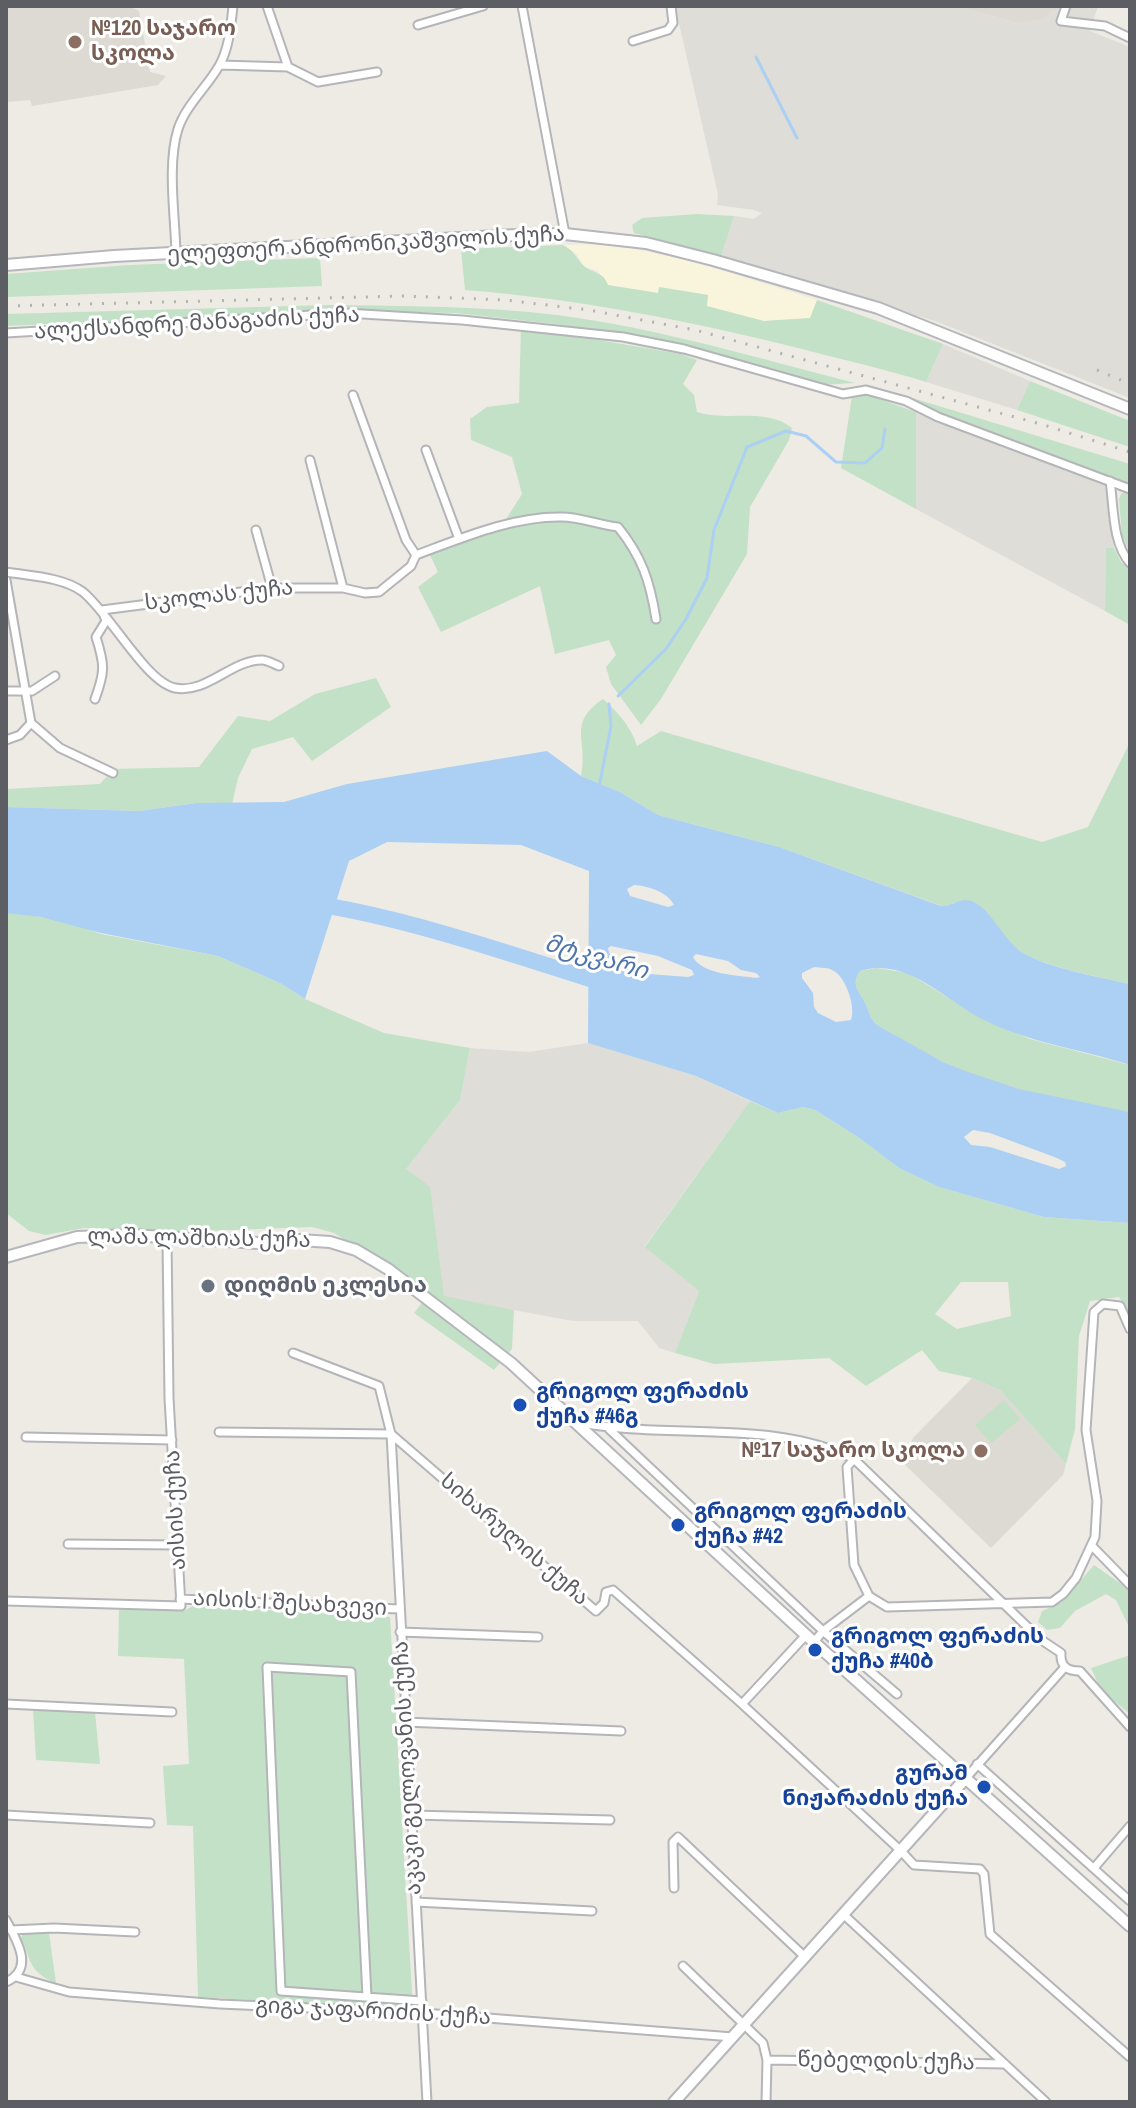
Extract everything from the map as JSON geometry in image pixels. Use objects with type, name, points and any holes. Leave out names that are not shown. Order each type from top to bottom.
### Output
[{"type":"street","points":[[176,253],[173,150],[179,126],[220,65],[231,29],[233,6]]},
{"type":"street","points":[[267,6],[288,67]]},
{"type":"street","points":[[418,25],[483,6]]},
{"type":"street","points":[[522,6],[565,234]]},
{"type":"street","points":[[633,41],[668,30],[673,23],[671,6]]},
{"type":"street","points":[[1066,6],[1061,21],[1105,26],[1130,38]]},
{"type":"street","points":[[220,65],[288,67],[318,82],[377,72]]},
{"type":"street","name":"ელეფთერ ანდრონიკაშვილის ქუჩა","points":[[6,265],[176,253],[565,234],[646,243],[878,308],[1130,409]]},
{"type":"street","name":"ალექსანდრე მანაგაძის ქუჩა","points":[[6,333],[346,313],[503,323],[623,337],[684,349],[843,394],[866,390],[883,394],[1130,489]]},
{"type":"street","points":[[353,395],[406,540],[416,555]]},
{"type":"street","points":[[426,450],[459,539]]},
{"type":"street","points":[[310,460],[343,588]]},
{"type":"street","points":[[1110,481],[1118,542],[1130,563]]},
{"type":"street","name":"სკოლას ქუჩა","points":[[102,610],[272,588],[343,588],[365,593],[379,592],[411,566],[416,555],[459,539],[542,517],[567,517],[618,527],[639,555],[652,591],[656,619]]},
{"type":"street","points":[[256,530],[272,588]]},
{"type":"street","points":[[6,572],[54,581],[80,590],[102,610],[157,680],[176,688],[196,687],[236,668],[263,660],[279,666]]},
{"type":"street","points":[[6,580],[9,618],[31,723],[60,748],[113,773]]},
{"type":"street","points":[[95,699],[104,675],[104,662],[96,637],[106,621],[102,610]]},
{"type":"street","points":[[6,691],[32,691],[55,676]]},
{"type":"street","points":[[6,740],[20,735],[31,723]]},
{"type":"street","name":"ლაშა ლაშხიას ქუჩა","points":[[6,1257],[77,1237],[132,1235],[258,1243],[300,1240],[330,1242],[356,1250],[388,1269],[499,1352],[1130,1926]]},
{"type":"street","name":"აისის ქუჩა","points":[[6,1601],[181,1606],[167,1340],[167,1239]]},
{"type":"street","points":[[854,1459],[847,1467],[854,1565],[869,1596],[887,1607],[1052,1602],[1076,1578],[1093,1547],[1098,1516],[1086,1430],[1094,1312],[1103,1304],[1120,1306],[1130,1329]]},
{"type":"street","name":"აკაკი გელოვანის ქუჩა","points":[[293,1353],[379,1386],[391,1434],[427,2102]]},
{"type":"street","points":[[574,1421],[609,1429],[793,1438],[831,1447],[854,1459],[1040,1639],[1061,1653],[1065,1667],[1080,1671],[1130,1727]]},
{"type":"street","points":[[609,1429],[823,1631],[897,1694]]},
{"type":"street","points":[[219,1432],[391,1434]]},
{"type":"street","name":"სიხარულის ქუჩა","points":[[391,1434],[596,1611],[604,1603],[606,1592],[613,1590],[742,1704],[914,1865],[980,1869],[984,1874],[990,1934],[1130,2057]]},
{"type":"street","points":[[26,1437],[172,1440]]},
{"type":"street","points":[[68,1544],[178,1545]]},
{"type":"street","points":[[1093,1547],[1130,1585]]},
{"type":"street","points":[[742,1704],[810,1638],[869,1596]]},
{"type":"street","name":"აისის I შესახვევი","points":[[180,1599],[399,1609]]},
{"type":"street","points":[[400,1632],[538,1637]]},
{"type":"street","points":[[367,1997],[351,1672],[267,1667],[281,1991],[422,2001]]},
{"type":"street","points":[[674,2102],[1065,1667]]},
{"type":"street","points":[[6,1704],[172,1712]]},
{"type":"street","points":[[405,1722],[621,1731]]},
{"type":"street","points":[[977,1764],[1130,1901]]},
{"type":"street","points":[[6,1815],[150,1823]]},
{"type":"street","points":[[412,1815],[610,1820]]},
{"type":"street","points":[[1094,1868],[1130,1826]]},
{"type":"street","points":[[674,1888],[673,1842],[678,1837],[805,1957]]},
{"type":"street","points":[[416,1902],[592,1911]]},
{"type":"street","name":"წებელდის ქუჩა","points":[[843,1914],[1046,2102]]},
{"type":"street","points":[[6,1920],[22,1954],[23,1965],[16,1977],[6,1982]]},
{"type":"street","points":[[11,1930],[54,1928],[135,1932]]},
{"type":"street","points":[[683,1966],[763,2043],[767,2060],[766,2102]]},
{"type":"street","name":"გიგა ჯაფარიძის ქუჩა","points":[[16,1977],[69,1992],[220,2004],[423,2013],[733,2037]]},
{"type":"street","name":"წებელდის ქუჩა","points":[[767,2060],[1005,2064]]},
{"type":"shaded area","name":"№120 საჯარო სკოლა","points":[[6,6],[129,6],[139,11],[150,72],[166,76],[158,85],[32,106],[30,100],[6,102]]},
{"type":"shaded area","points":[[675,6],[956,6],[1017,23],[1053,8],[1066,16],[1070,6],[1098,6],[1090,31],[1130,47],[1130,398],[935,321],[721,256],[734,216],[754,219],[762,213],[717,205],[718,194]]},
{"type":"shaded area","points":[[956,6],[1059,6],[1058,11],[1053,9],[1042,19],[1017,23]]},
{"type":"shaded area","points":[[610,244],[692,261],[817,300],[810,318],[764,321],[706,306],[707,295],[660,287],[659,293],[607,285],[598,271],[583,266],[577,254],[563,245]]},
{"type":"shaded area","points":[[943,344],[1030,381],[1017,410],[926,382]]},
{"type":"shaded area","points":[[916,412],[1106,485],[1114,548],[1106,549],[1105,611],[916,509]]},
{"type":"shaded area","points":[[588,1043],[696,1076],[750,1101],[645,1246],[699,1291],[675,1353],[659,1348],[638,1321],[573,1321],[444,1297],[437,1256],[406,1169],[460,1100],[470,1048],[529,1052]]},
{"type":"shaded area","name":"№17 საჯარო სკოლა","points":[[972,1378],[1000,1390],[1066,1464],[1063,1475],[991,1548],[903,1463],[913,1438]]},
{"type":"green space","points":[[697,214],[734,216],[721,256],[634,233],[632,225],[642,218]]},
{"type":"green space","points":[[563,245],[585,267],[603,277],[608,285],[658,293],[659,287],[708,295],[707,306],[764,321],[810,318],[817,300],[943,344],[926,382],[676,320],[593,305],[465,290],[461,249]]},
{"type":"green space","points":[[320,258],[322,286],[6,297],[6,274],[130,265]]},
{"type":"green space","points":[[330,305],[472,308],[557,315],[670,336],[855,383],[818,385],[650,339],[456,313],[349,311],[6,326],[6,314]]},
{"type":"green space","points":[[521,327],[681,354],[697,360],[683,384],[694,395],[697,412],[770,418],[792,428],[789,440],[750,507],[747,554],[661,699],[641,725],[611,684],[606,667],[616,655],[609,640],[555,654],[540,586],[441,632],[418,587],[438,572],[430,555],[498,532],[522,494],[512,457],[471,440],[470,419],[487,407],[519,403]]},
{"type":"green space","points":[[1030,381],[1130,421],[1130,447],[1017,410]]},
{"type":"green space","points":[[865,394],[916,412],[916,509],[841,468],[852,396]]},
{"type":"green space","points":[[909,397],[1130,464],[1130,485],[945,417]]},
{"type":"green space","points":[[1125,492],[1130,493],[1130,553],[1122,535],[1119,499]]},
{"type":"green space","points":[[1106,548],[1114,548],[1121,562],[1130,568],[1130,625],[1105,611]]},
{"type":"green space","points":[[376,678],[391,707],[312,761],[293,737],[252,749],[238,778],[232,804],[196,803],[139,811],[6,807],[6,789],[100,784],[109,774],[53,748],[61,746],[111,769],[199,767],[238,716],[270,721],[315,694]]},
{"type":"green space","points":[[603,699],[623,720],[637,746],[661,731],[1042,842],[1088,827],[1130,742],[1130,984],[1074,971],[1021,952],[987,914],[971,904],[960,902],[942,906],[779,847],[658,815],[620,792],[581,776],[582,725],[592,708]]},
{"type":"green space","points":[[16,912],[70,923],[101,934],[218,956],[384,1033],[470,1048],[460,1100],[406,1169],[430,1187],[444,1296],[514,1310],[512,1349],[494,1370],[414,1313],[429,1294],[334,1233],[312,1227],[179,1232],[84,1228],[46,1235],[29,1231],[6,1213],[6,913]]},
{"type":"green space","points":[[877,968],[908,973],[983,1019],[1030,1039],[1130,1065],[1130,1112],[987,1080],[918,1049],[877,1025],[871,1017],[856,981],[860,971]]},
{"type":"green space","points":[[750,1101],[778,1113],[803,1107],[815,1110],[858,1137],[899,1168],[939,1187],[1044,1217],[1130,1223],[1130,1314],[1119,1297],[1090,1301],[1079,1336],[1075,1429],[1066,1464],[1000,1390],[972,1378],[939,1371],[922,1350],[866,1386],[829,1358],[714,1364],[675,1353],[699,1291],[645,1247]],"holes":[[[961,1282],[1008,1282],[1011,1316],[957,1329],[935,1314]]]},
{"type":"green space","points":[[1004,1400],[1020,1419],[991,1443],[975,1425]]},
{"type":"green space","points":[[1094,1565],[1130,1590],[1130,1629],[1116,1600],[1106,1594],[1075,1611],[1060,1628],[1047,1630],[1038,1622],[1042,1611],[1062,1602]]},
{"type":"green space","points":[[193,1606],[390,1617],[413,2009],[198,1997],[193,1826],[167,1825],[163,1766],[189,1764],[184,1659],[118,1656],[119,1609],[183,1611]]},
{"type":"green space","points":[[1130,1655],[1130,1714],[1101,1690],[1091,1668]]},
{"type":"green space","points":[[33,1709],[95,1712],[100,1764],[36,1760]]},
{"type":"green space","points":[[24,1932],[49,1933],[56,1983],[40,1975],[32,1965],[21,1938]]},
{"type":"water","points":[[547,751],[581,776],[620,792],[658,815],[779,847],[941,906],[965,900],[973,902],[1023,953],[1060,967],[1130,984],[1130,1065],[1000,1027],[968,1011],[924,982],[893,970],[877,968],[860,971],[856,981],[877,1025],[943,1062],[1019,1089],[1130,1112],[1130,1223],[1044,1217],[939,1187],[899,1168],[815,1110],[803,1107],[778,1113],[696,1076],[588,1043],[589,871],[521,845],[387,842],[349,861],[305,999],[280,983],[218,956],[101,933],[41,917],[6,913],[6,807],[139,811],[196,803],[284,802],[347,784]],"holes":[[[634,885],[651,888],[662,893],[674,905],[668,907],[630,896],[627,889]],[[611,946],[658,956],[692,970],[694,975],[635,973],[609,953]],[[696,954],[728,961],[760,977],[712,971],[693,957]],[[814,967],[834,971],[846,986],[851,1001],[851,1020],[836,1022],[818,1013],[814,1007],[813,993],[802,978],[802,973]],[[973,1130],[990,1133],[1057,1158],[1066,1166],[1059,1169],[990,1147],[971,1145],[964,1137]]]},
{"type":"waterway","points":[[756,57],[797,138]]},
{"type":"waterway","points":[[618,696],[666,649],[686,619],[707,578],[714,530],[747,447],[786,431],[806,436],[836,462],[865,463],[882,448],[885,429]]},
{"type":"waterway","points":[[599,787],[611,726],[609,704]]},
{"type":"waterway","name":"მტკვარი","points":[[316,904],[426,929],[609,985]]},
{"type":"railway","points":[[6,306],[404,296],[505,300],[589,310],[695,330],[1044,425],[1130,452]]},
{"type":"railway","points":[[1097,370],[1130,384]]},
{"type":"place","name":"№120 საჯარო სკოლა","points":[[75,42]]},
{"type":"place","name":"დიღმის ეკლესია","points":[[208,1286]]},
{"type":"place","name":"გრიგოლ ფერაძის ქუჩა #46გ","points":[[520,1405]]},
{"type":"place","name":"№17 საჯარო სკოლა","points":[[981,1451]]},
{"type":"place","name":"გრიგოლ ფერაძის ქუჩა #42","points":[[678,1525]]},
{"type":"place","name":"გრიგოლ ფერაძის ქუჩა #40ბ","points":[[815,1650]]},
{"type":"place","name":"გურამ ნიჟარაძის ქუჩა","points":[[984,1787]]}]
